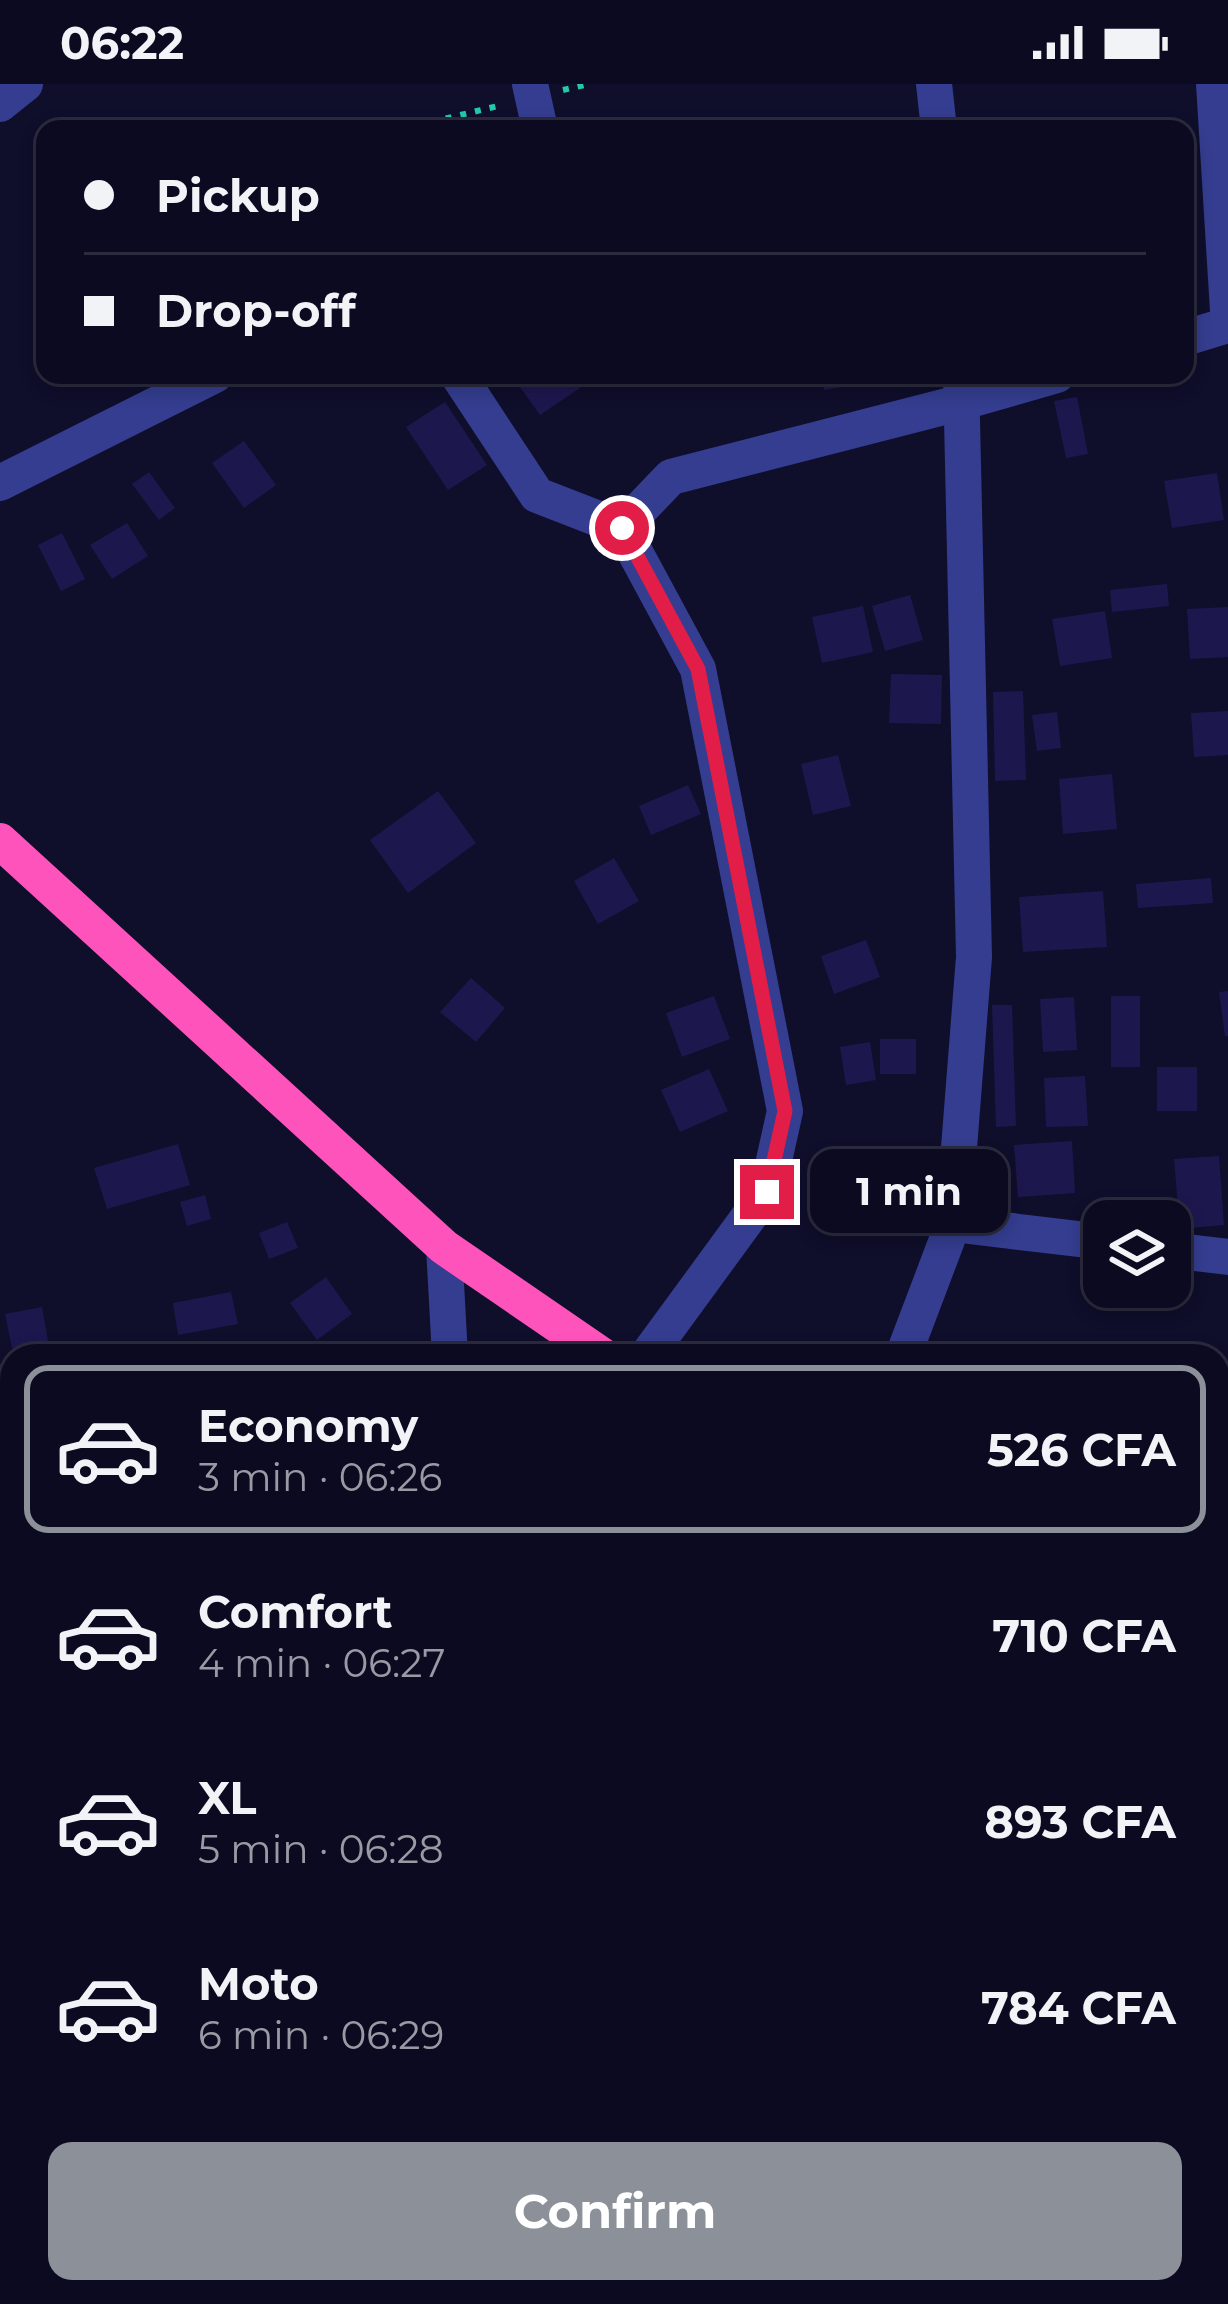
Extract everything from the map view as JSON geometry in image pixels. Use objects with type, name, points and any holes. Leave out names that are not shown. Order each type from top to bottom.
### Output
[{"type":"highway","points":[[0,841],[444,1246],[586,1344]]},
{"type":"street","points":[[0,104],[25,84]]},
{"type":"street","points":[[530,84],[538,120]]},
{"type":"street","points":[[934,84],[937,120]]},
{"type":"street","points":[[1214,84],[1228,311]]},
{"type":"street","points":[[1194,335],[1228,325]]},
{"type":"street","points":[[0,483],[197,384]]},
{"type":"street","points":[[464,384],[537,495],[622,528],[698,669],[785,1111],[767,1192],[655,1344]]},
{"type":"street","points":[[622,528],[671,477],[962,389],[996,384]]},
{"type":"street","points":[[908,1344],[953,1224],[974,957],[962,389]]},
{"type":"street","points":[[953,1224],[1083,1239]]},
{"type":"street","points":[[444,1246],[449,1344]]},
{"type":"street","points":[[1191,1253],[1228,1257]]},
{"type":"building","points":[[518,384],[578,384],[580,388],[540,415]]},
{"type":"building","points":[[823,384],[863,384],[824,390]]},
{"type":"building","points":[[1077,397],[1088,454],[1066,458],[1054,401]]},
{"type":"building","points":[[445,402],[487,465],[448,490],[406,427]]},
{"type":"building","points":[[244,441],[276,485],[244,508],[212,463]]},
{"type":"building","points":[[149,472],[175,508],[159,520],[132,484]]},
{"type":"building","points":[[1217,473],[1224,520],[1172,528],[1164,481]]},
{"type":"building","points":[[127,523],[148,556],[112,579],[90,545]]},
{"type":"building","points":[[62,533],[85,579],[61,591],[38,545]]},
{"type":"building","points":[[1167,584],[1169,606],[1112,612],[1110,590]]},
{"type":"building","points":[[910,595],[923,640],[885,651],[872,606]]},
{"type":"building","points":[[863,606],[873,652],[822,663],[812,617]]},
{"type":"building","points":[[1228,607],[1228,657],[1190,659],[1187,609]]},
{"type":"building","points":[[1105,611],[1112,658],[1060,666],[1052,619]]},
{"type":"building","points":[[891,674],[942,675],[941,724],[889,723]]},
{"type":"building","points":[[1023,691],[1026,780],[995,781],[993,692]]},
{"type":"building","points":[[1228,711],[1228,755],[1194,757],[1191,713]]},
{"type":"building","points":[[1057,712],[1061,748],[1037,751],[1032,715]]},
{"type":"building","points":[[838,755],[851,806],[813,815],[801,764]]},
{"type":"building","points":[[1112,774],[1117,829],[1063,834],[1059,779]]},
{"type":"building","points":[[688,785],[701,814],[651,835],[639,806]]},
{"type":"building","points":[[438,791],[476,843],[408,893],[370,840]]},
{"type":"building","points":[[614,858],[639,901],[598,924],[574,881]]},
{"type":"building","points":[[1211,878],[1213,903],[1138,908],[1136,884]]},
{"type":"building","points":[[1103,891],[1107,947],[1023,952],[1019,897]]},
{"type":"building","points":[[866,940],[880,977],[834,994],[821,956]]},
{"type":"building","points":[[471,978],[505,1008],[476,1042],[440,1012]]},
{"type":"building","points":[[1228,991],[1228,1036],[1225,1036],[1219,992]]},
{"type":"building","points":[[714,996],[730,1039],[682,1057],[666,1013]]},
{"type":"building","points":[[1111,996],[1140,996],[1140,1067],[1111,1067]]},
{"type":"building","points":[[1074,997],[1077,1050],[1043,1052],[1040,999]]},
{"type":"building","points":[[992,1005],[1012,1005],[1016,1126],[996,1127]]},
{"type":"building","points":[[880,1039],[916,1039],[916,1074],[880,1074]]},
{"type":"building","points":[[870,1042],[876,1080],[846,1085],[840,1047]]},
{"type":"building","points":[[1157,1067],[1197,1067],[1197,1111],[1157,1111]]},
{"type":"building","points":[[709,1069],[728,1111],[680,1132],[661,1090]]},
{"type":"building","points":[[1085,1076],[1088,1126],[1046,1127],[1044,1078]]},
{"type":"building","points":[[1072,1141],[1075,1193],[1018,1197],[1014,1145]]},
{"type":"building","points":[[178,1144],[190,1185],[107,1209],[94,1168]]},
{"type":"building","points":[[1219,1156],[1224,1225],[1191,1228],[1191,1200],[1178,1200],[1174,1159]]},
{"type":"building","points":[[205,1195],[211,1219],[187,1226],[180,1202]]},
{"type":"building","points":[[287,1222],[298,1248],[269,1259],[259,1233]]},
{"type":"building","points":[[326,1277],[352,1314],[317,1340],[290,1303]]},
{"type":"building","points":[[231,1292],[238,1324],[178,1335],[173,1303]]},
{"type":"building","points":[[42,1307],[48,1341],[11,1344],[5,1314]]},
{"type":"route","points":[[622,528],[698,669],[785,1111],[767,1192]]}]
